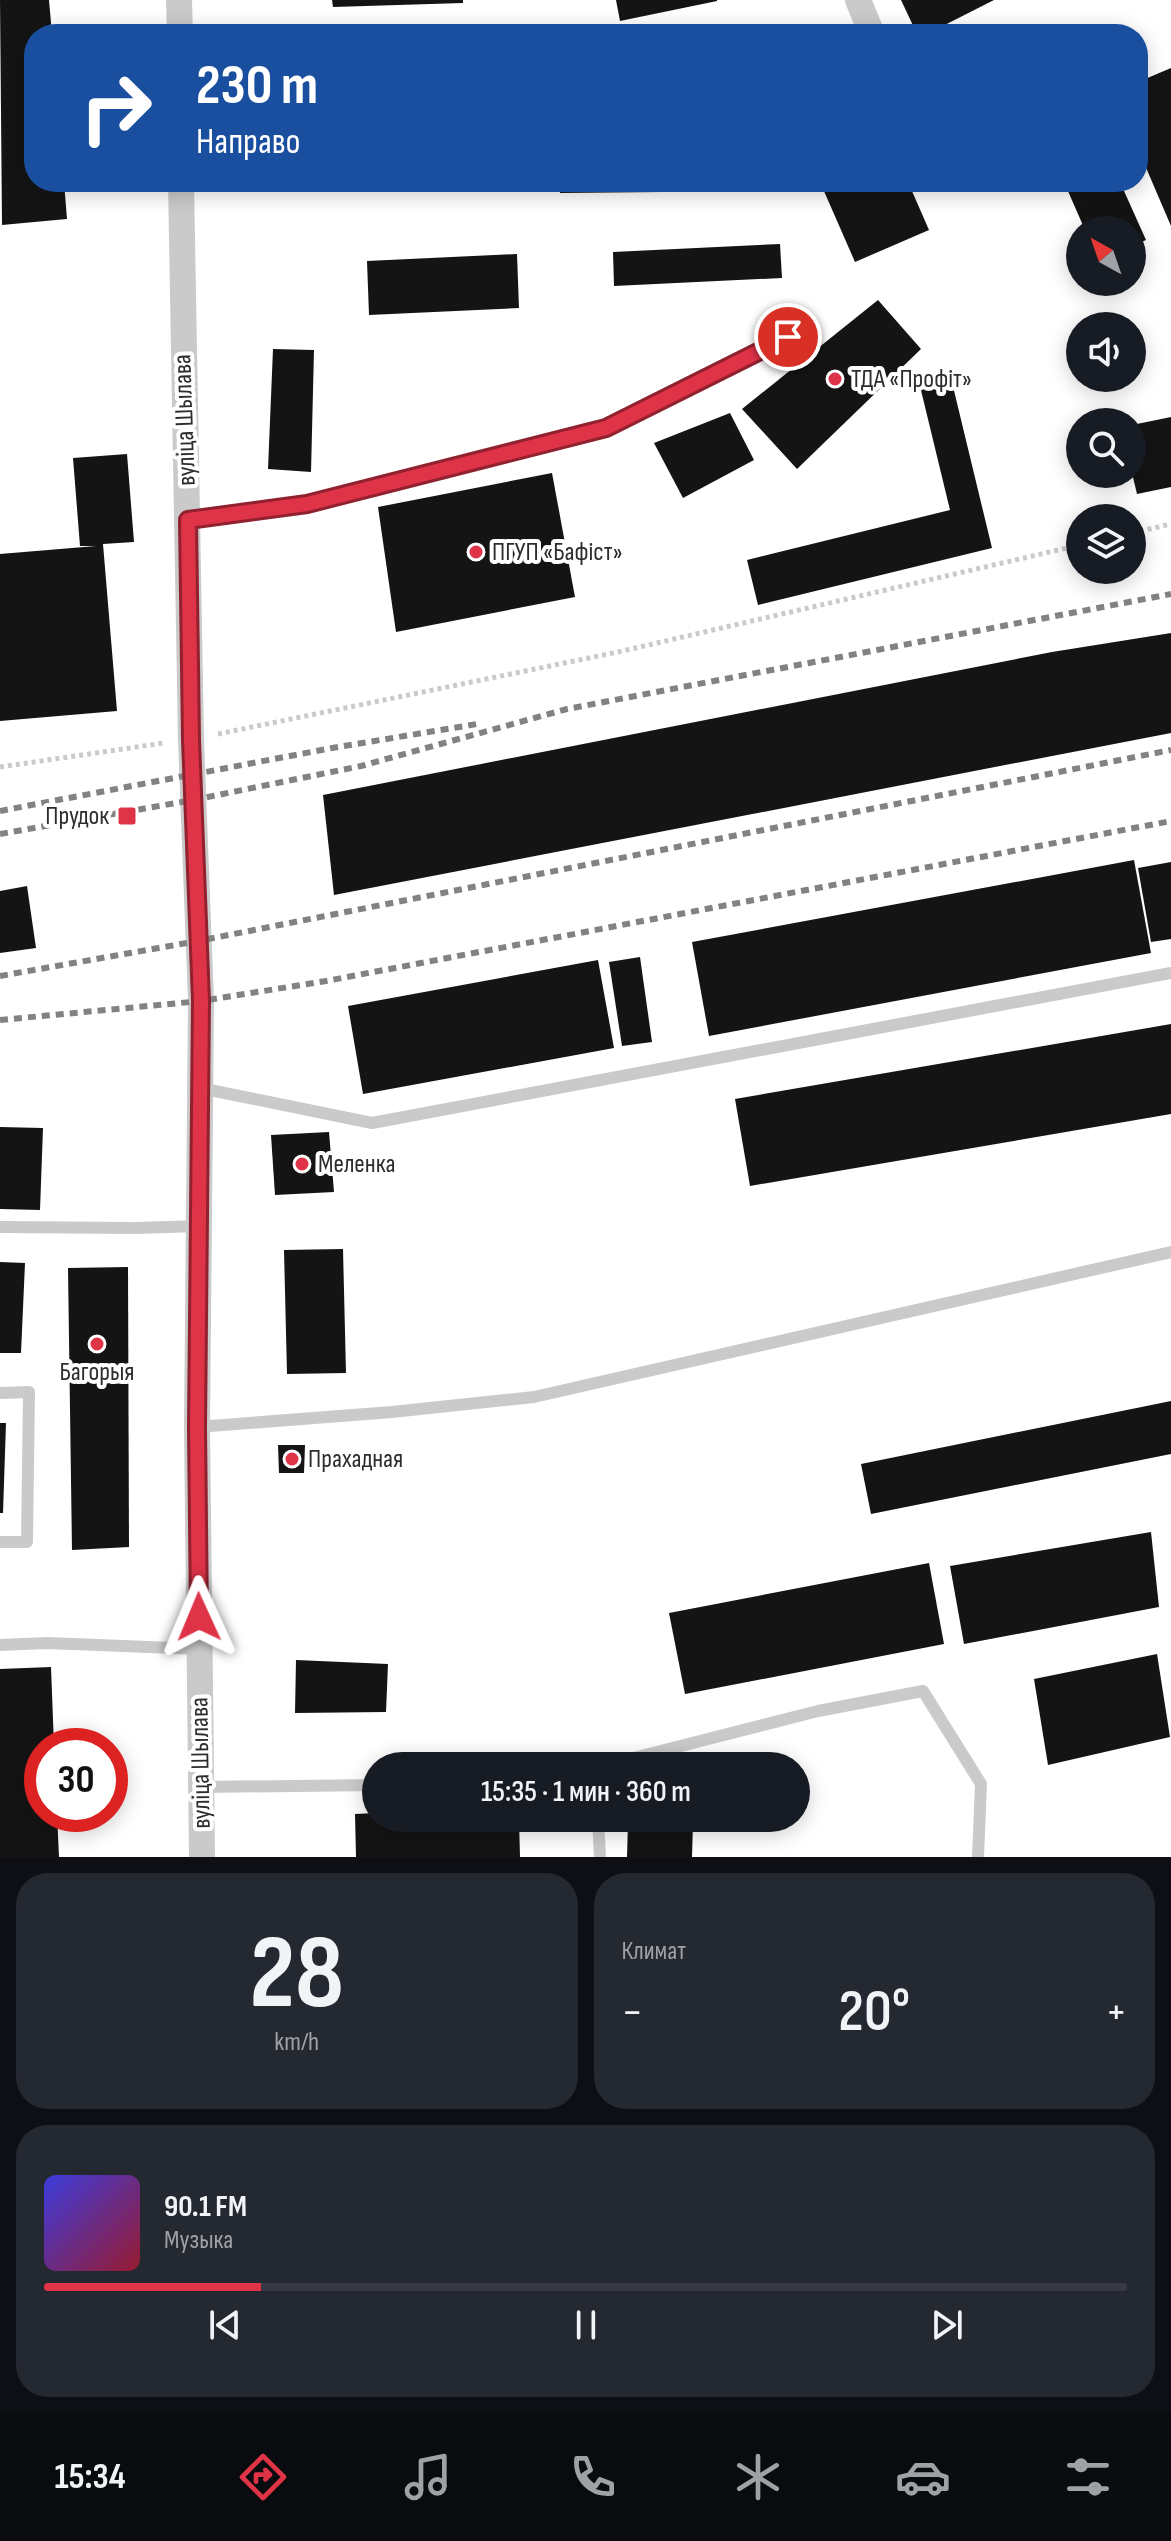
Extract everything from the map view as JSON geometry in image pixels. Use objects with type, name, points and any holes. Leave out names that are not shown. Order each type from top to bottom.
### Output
[{"type":"street","points":[[179,0],[180,24]]},
{"type":"street","points":[[858,0],[868,24]]},
{"type":"street","name":"вуліца Шылава","points":[[181,192],[183,416],[201,1001],[197,1427],[202,1857]]},
{"type":"lane","points":[[188,520],[307,504],[606,428],[788,337]]},
{"type":"lane","points":[[200,1088],[372,1123],[1171,973]]},
{"type":"lane","points":[[0,1227],[199,1226]]},
{"type":"lane","points":[[197,1427],[534,1397],[1171,1252]]},
{"type":"lane","points":[[0,1393],[29,1392],[27,1542],[0,1542]]},
{"type":"lane","points":[[0,1645],[47,1643],[199,1649]]},
{"type":"lane","points":[[657,1752],[818,1711],[923,1691],[981,1784],[978,1857]]},
{"type":"lane","points":[[201,1787],[362,1785]]},
{"type":"lane","points":[[599,1832],[600,1857]]},
{"type":"path","points":[[1146,530],[1171,524]]},
{"type":"path","points":[[0,767],[191,740],[618,652],[1066,548]]},
{"type":"building","points":[[0,0],[49,0],[51,24],[24,24],[24,192],[65,192],[67,219],[2,225]]},
{"type":"building","points":[[332,0],[463,0],[463,3],[333,7]]},
{"type":"building","points":[[616,0],[717,0],[717,1],[620,21]]},
{"type":"building","points":[[901,0],[994,0],[947,24],[912,24]]},
{"type":"building","points":[[1171,68],[1171,226],[1148,172],[1148,78]]},
{"type":"building","points":[[560,192],[664,192],[560,193]]},
{"type":"building","points":[[824,192],[912,192],[929,230],[855,262]]},
{"type":"building","points":[[1068,192],[1124,192],[1135,216],[1079,216]]},
{"type":"building","points":[[780,244],[782,278],[614,286],[613,252]]},
{"type":"building","points":[[517,254],[519,308],[369,315],[367,261]]},
{"type":"building","name":"ТДА «Профіт»","points":[[878,300],[921,349],[797,469],[742,409]]},
{"type":"building","points":[[273,349],[314,350],[311,472],[268,469]]},
{"type":"building","points":[[950,374],[992,548],[758,605],[747,560],[950,510],[919,382]]},
{"type":"building","points":[[730,413],[754,460],[683,498],[654,443]]},
{"type":"building","points":[[1171,417],[1171,487],[1137,494],[1136,488],[1146,488],[1146,422]]},
{"type":"building","points":[[127,454],[134,542],[103,544],[117,711],[0,721],[0,554],[96,546],[80,546],[73,458]]},
{"type":"building","name":"ПГУП «Бафіст»","points":[[552,473],[575,597],[396,632],[378,507]]},
{"type":"building","points":[[1171,633],[1171,733],[334,895],[323,795],[1052,652]]},
{"type":"building","points":[[1134,860],[1151,953],[709,1036],[692,942]]},
{"type":"building","points":[[1171,862],[1171,939],[1151,942],[1138,868]]},
{"type":"building","points":[[27,886],[36,948],[0,953],[0,891]]},
{"type":"building","points":[[640,957],[652,1042],[622,1046],[609,962]]},
{"type":"building","points":[[598,960],[614,1048],[363,1094],[348,1006]]},
{"type":"building","points":[[1171,1024],[1171,1114],[750,1186],[735,1099]]},
{"type":"building","points":[[0,1127],[43,1128],[40,1210],[0,1209]]},
{"type":"building","name":"Меленка","points":[[329,1132],[334,1192],[275,1195],[271,1135]]},
{"type":"building","points":[[343,1249],[346,1373],[287,1374],[284,1250]]},
{"type":"building","points":[[0,1262],[25,1263],[21,1353],[0,1353]]},
{"type":"building","points":[[128,1267],[129,1547],[72,1550],[68,1268]]},
{"type":"building","points":[[1171,1401],[1171,1454],[871,1514],[861,1464]]},
{"type":"building","points":[[0,1423],[6,1423],[3,1513],[0,1513]]},
{"type":"building","name":"Прахадная","points":[[278,1445],[305,1445],[304,1473],[279,1473]]},
{"type":"building","points":[[1151,1532],[1159,1607],[964,1644],[950,1566]]},
{"type":"building","points":[[929,1563],[944,1644],[685,1694],[669,1613]]},
{"type":"building","points":[[1157,1654],[1170,1737],[1048,1765],[1034,1679]]},
{"type":"building","points":[[296,1660],[388,1664],[386,1712],[295,1713]]},
{"type":"building","points":[[51,1667],[53,1728],[24,1728],[24,1832],[58,1832],[59,1857],[0,1857],[0,1669]]},
{"type":"building","points":[[355,1814],[362,1814],[362,1832],[519,1832],[520,1857],[356,1857]]},
{"type":"building","points":[[628,1832],[693,1832],[692,1857],[627,1857]]},
{"type":"railway","points":[[0,834],[361,766],[567,709],[1171,594]]},
{"type":"railway","points":[[0,811],[332,748],[477,724]]},
{"type":"railway","points":[[0,976],[198,941],[1171,750]]},
{"type":"railway","points":[[0,1020],[201,1001],[326,981],[1171,821]]},
{"type":"place","name":"ТДА «Профіт»","points":[[835,379]]},
{"type":"place","name":"ПГУП «Бафіст»","points":[[476,552]]},
{"type":"place","name":"Прудок","points":[[127,816]]},
{"type":"place","name":"Меленка","points":[[302,1164]]},
{"type":"place","name":"Багорыя","points":[[97,1344]]},
{"type":"place","name":"Прахадная","points":[[292,1459]]},
{"type":"route","points":[[199,1617],[197,1427],[201,1001],[191,740],[188,520],[307,504],[606,428],[788,337]]}]
